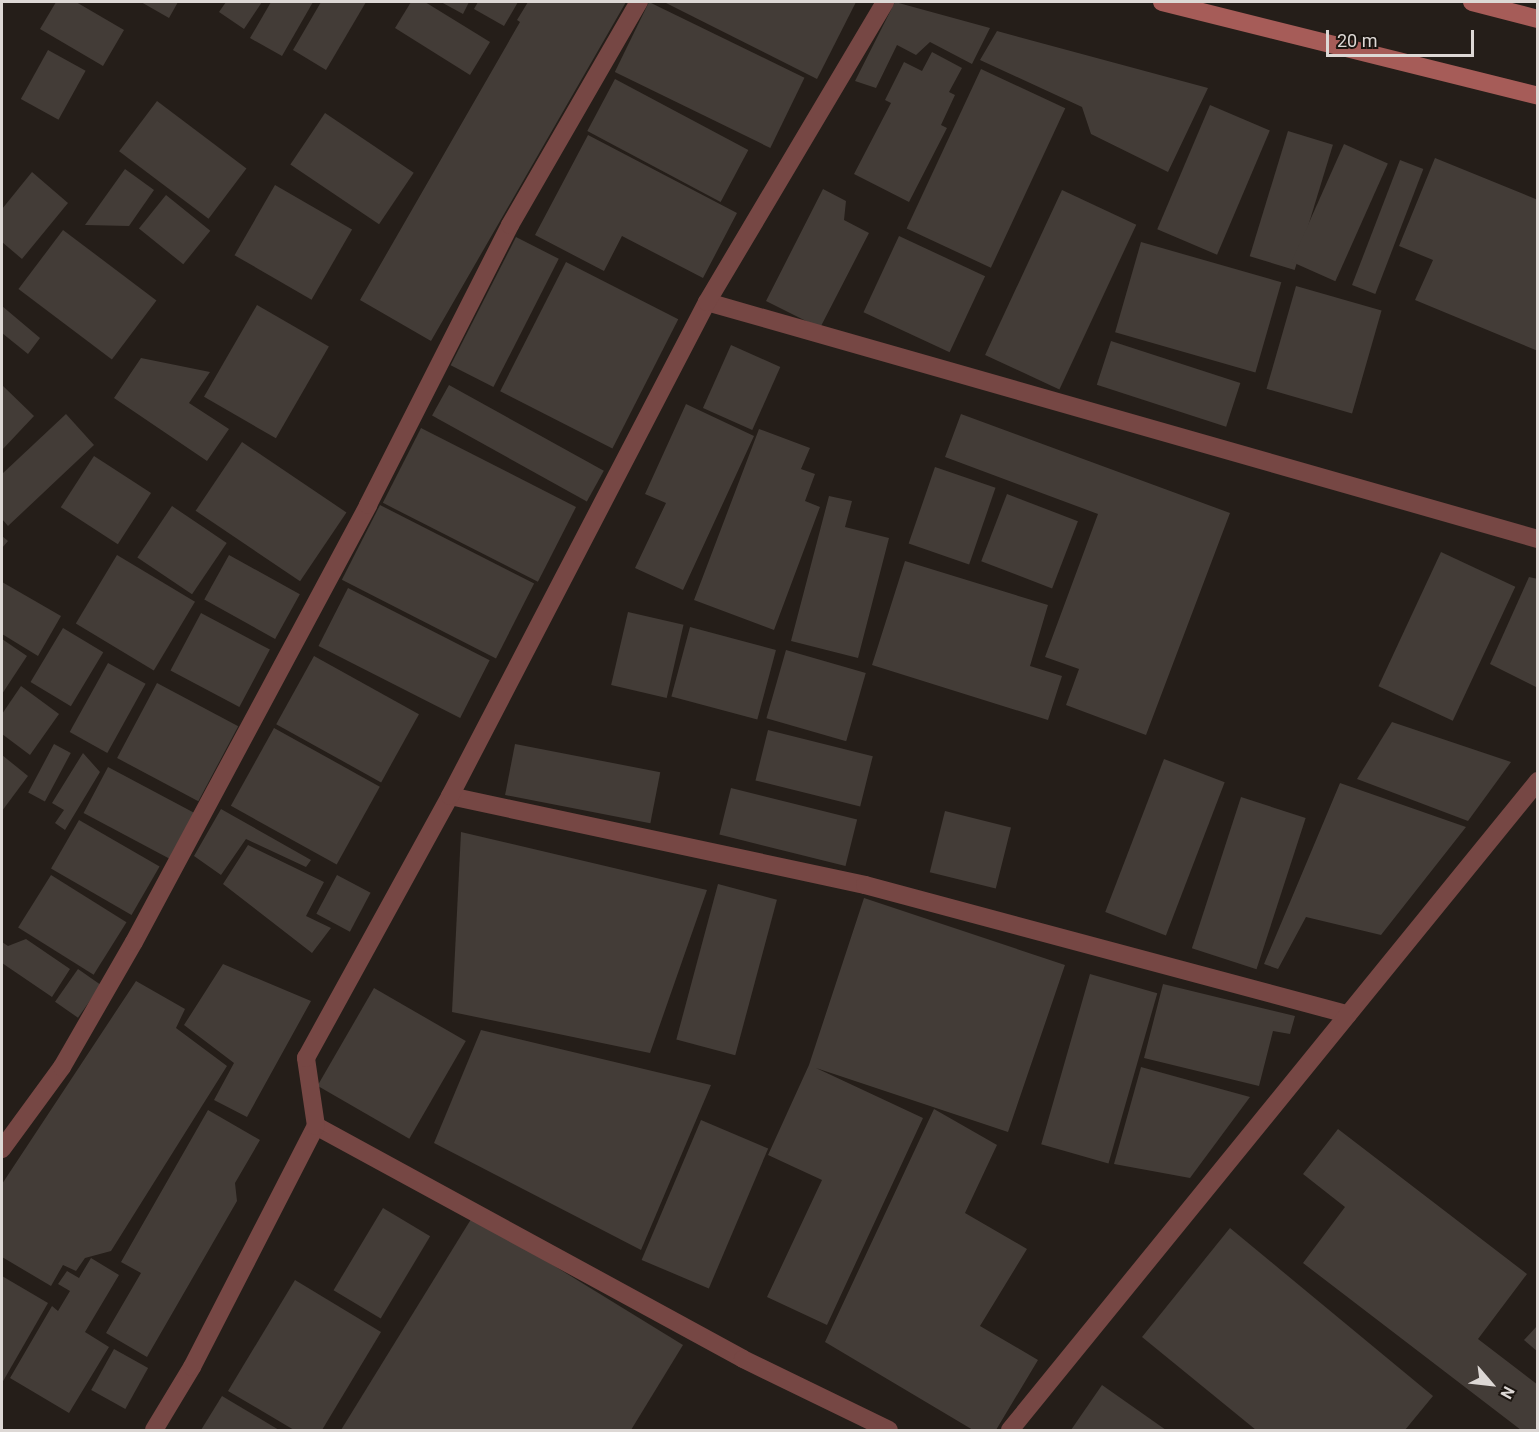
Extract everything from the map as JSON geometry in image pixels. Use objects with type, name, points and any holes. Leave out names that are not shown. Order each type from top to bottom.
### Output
[{"type":"main road","points":[[1162,2],[1538,96]]},
{"type":"main road","points":[[1472,2],[1538,19]]},
{"type":"street","points":[[2,1149],[62,1067],[134,942],[368,505],[510,225],[639,2]]},
{"type":"street","points":[[154,1431],[192,1367],[316,1126],[306,1058],[450,796],[707,302],[885,2]]},
{"type":"street","points":[[707,302],[1538,539]]},
{"type":"street","points":[[1010,1431],[1538,781]]},
{"type":"street","points":[[450,796],[865,885],[1348,1014]]},
{"type":"street","points":[[316,1126],[743,1359],[889,1431]]},
{"type":"building","points":[[56,2],[76,2],[124,30],[103,66],[40,29]]},
{"type":"building","points":[[141,2],[178,2],[169,18]]},
{"type":"building","points":[[226,2],[262,2],[244,29],[219,12]]},
{"type":"building","points":[[271,2],[313,2],[282,56],[250,38]]},
{"type":"building","points":[[321,2],[366,2],[326,70],[293,50]]},
{"type":"building","points":[[411,2],[425,2],[490,42],[470,75],[395,28]]},
{"type":"building","points":[[441,2],[469,2],[463,14]]},
{"type":"building","points":[[478,2],[518,2],[504,26],[474,9]]},
{"type":"building","points":[[528,2],[626,2],[431,341],[360,300],[520,22],[517,20]]},
{"type":"building","points":[[649,2],[804,78],[770,148],[615,72]]},
{"type":"building","points":[[664,2],[856,2],[817,79]]},
{"type":"building","points":[[895,2],[990,28],[972,64],[930,42],[916,55],[897,45],[876,88],[855,81]]},
{"type":"building","points":[[997,31],[1208,88],[1168,172],[1091,134],[1082,107],[980,60]]},
{"type":"building","points":[[48,50],[86,71],[58,120],[21,99]]},
{"type":"building","points":[[932,52],[962,68],[949,92],[955,95],[941,125],[947,128],[909,202],[854,174],[891,103],[885,100],[904,62],[922,71]]},
{"type":"building","points":[[981,69],[1065,108],[991,268],[907,229]]},
{"type":"building","points":[[615,79],[748,150],[721,202],[587,131]]},
{"type":"building","points":[[157,101],[246,168],[209,219],[119,151]]},
{"type":"building","points":[[1210,105],[1270,130],[1217,255],[1157,229]]},
{"type":"building","points":[[325,113],[414,173],[379,224],[290,164]]},
{"type":"building","points":[[1288,131],[1333,145],[1295,270],[1250,256]]},
{"type":"building","points":[[588,135],[737,213],[703,278],[622,236],[604,271],[535,235]]},
{"type":"building","points":[[1344,144],[1388,164],[1335,281],[1292,262]]},
{"type":"building","points":[[1435,158],[1538,200],[1538,351],[1415,300],[1433,260],[1399,246]]},
{"type":"building","points":[[1400,160],[1423,169],[1375,294],[1352,285]]},
{"type":"building","points":[[125,169],[154,190],[129,226],[85,225]]},
{"type":"building","points":[[32,172],[68,203],[22,259],[2,242],[2,209]]},
{"type":"building","points":[[275,185],[352,230],[312,300],[235,255]]},
{"type":"building","points":[[823,189],[846,201],[844,220],[869,233],[820,328],[766,301]]},
{"type":"building","points":[[1062,190],[1136,225],[1059,390],[985,355]]},
{"type":"building","points":[[166,195],[210,231],[183,264],[139,228]]},
{"type":"building","points":[[63,230],[156,300],[112,360],[18,289]]},
{"type":"building","points":[[899,236],[985,276],[950,352],[864,312]]},
{"type":"building","points":[[516,237],[559,259],[493,387],[451,365]]},
{"type":"building","points":[[1141,242],[1281,282],[1255,373],[1115,332]]},
{"type":"building","points":[[566,262],[678,319],[612,448],[500,391]]},
{"type":"building","points":[[1296,286],[1382,311],[1352,413],[1267,389]]},
{"type":"building","points":[[257,305],[329,346],[276,438],[204,397]]},
{"type":"building","points":[[2,306],[40,338],[28,354],[2,333]]},
{"type":"building","points":[[1111,341],[1240,383],[1226,427],[1097,385]]},
{"type":"building","points":[[731,345],[780,367],[752,430],[703,408]]},
{"type":"building","points":[[141,358],[210,372],[189,403],[229,429],[207,461],[114,398]]},
{"type":"building","points":[[2,385],[34,416],[2,450]]},
{"type":"building","points":[[449,385],[604,471],[587,501],[432,416]]},
{"type":"building","points":[[686,404],[754,436],[683,590],[635,568],[666,503],[645,494]]},
{"type":"building","points":[[66,414],[94,445],[8,526],[2,519],[2,474]]},
{"type":"building","points":[[961,414],[1230,513],[1146,735],[1066,705],[1079,669],[1045,657],[1098,514],[945,457]]},
{"type":"building","points":[[421,428],[576,507],[538,582],[383,503]]},
{"type":"building","points":[[759,429],[810,448],[801,469],[815,474],[805,501],[820,507],[774,630],[694,600]]},
{"type":"building","points":[[242,442],[346,512],[300,581],[196,511]]},
{"type":"building","points":[[94,456],[151,493],[118,544],[61,507]]},
{"type":"building","points":[[935,467],[996,488],[969,564],[909,544]]},
{"type":"building","points":[[1007,494],[1078,521],[1052,588],[981,561]]},
{"type":"building","points":[[829,496],[852,501],[845,527],[889,538],[858,658],[791,641]]},
{"type":"building","points":[[380,505],[534,584],[496,658],[342,580]]},
{"type":"building","points":[[172,506],[227,543],[192,594],[137,557]]},
{"type":"building","points":[[2,536],[8,541],[2,548]]},
{"type":"building","points":[[1441,552],[1515,587],[1453,721],[1378,686]]},
{"type":"building","points":[[117,555],[195,602],[154,670],[76,624]]},
{"type":"building","points":[[229,555],[300,594],[275,639],[204,600]]},
{"type":"building","points":[[905,561],[1048,605],[1030,666],[1062,676],[1048,720],[872,665]]},
{"type":"building","points":[[1529,577],[1538,579],[1538,688],[1490,664]]},
{"type":"building","points":[[2,582],[61,616],[38,656],[2,634]]},
{"type":"building","points":[[348,588],[490,660],[460,718],[318,646]]},
{"type":"building","points":[[628,612],[684,625],[667,698],[611,685]]},
{"type":"building","points":[[201,613],[270,650],[239,707],[170,670]]},
{"type":"building","points":[[690,627],[776,650],[757,720],[671,697]]},
{"type":"building","points":[[63,628],[103,652],[71,706],[31,682]]},
{"type":"building","points":[[2,639],[27,656],[2,694]]},
{"type":"building","points":[[786,650],[866,673],[846,741],[766,718]]},
{"type":"building","points":[[314,656],[419,714],[381,782],[276,724]]},
{"type":"building","points":[[108,663],[146,684],[107,753],[70,732]]},
{"type":"building","points":[[157,683],[238,726],[198,801],[117,758]]},
{"type":"building","points":[[21,686],[59,714],[30,755],[2,734],[2,714]]},
{"type":"building","points":[[1392,722],[1511,762],[1468,821],[1357,779]]},
{"type":"building","points":[[274,728],[380,787],[337,865],[231,806]]},
{"type":"building","points":[[768,730],[873,756],[860,807],[755,780]]},
{"type":"building","points":[[54,744],[71,753],[45,801],[28,793]]},
{"type":"building","points":[[515,744],[660,772],[650,823],[505,795]]},
{"type":"building","points":[[83,753],[100,772],[65,830],[55,823],[64,810],[52,803]]},
{"type":"building","points":[[2,755],[28,776],[2,811]]},
{"type":"building","points":[[1164,759],[1225,782],[1166,935],[1105,912]]},
{"type":"building","points":[[108,767],[195,813],[171,859],[84,813]]},
{"type":"building","points":[[1340,783],[1466,827],[1381,935],[1306,917],[1278,969],[1264,964]]},
{"type":"building","points":[[731,788],[857,819],[846,866],[719,835]]},
{"type":"building","points":[[1241,797],[1306,818],[1257,969],[1192,948]]},
{"type":"building","points":[[221,809],[311,860],[306,867],[246,839],[221,875],[194,856]]},
{"type":"building","points":[[945,811],[1011,827],[996,889],[930,872]]},
{"type":"building","points":[[79,820],[160,866],[132,915],[51,868]]},
{"type":"building","points":[[461,832],[707,890],[650,1053],[452,1012]]},
{"type":"building","points":[[248,845],[324,882],[306,916],[331,928],[312,953],[223,884]]},
{"type":"building","points":[[51,875],[126,922],[94,975],[18,928]]},
{"type":"building","points":[[337,875],[371,893],[350,932],[316,914]]},
{"type":"building","points":[[718,884],[777,900],[735,1055],[676,1040]]},
{"type":"building","points":[[864,898],[1065,965],[1008,1132],[816,1068],[923,1118],[827,1325],[767,1297],[822,1180],[768,1155],[809,1065]]},
{"type":"building","points":[[26,939],[70,969],[52,997],[2,963],[2,942],[8,946]]},
{"type":"building","points":[[223,964],[311,1001],[247,1117],[214,1100],[234,1063],[184,1025]]},
{"type":"building","points":[[78,969],[101,985],[78,1018],[55,1002]]},
{"type":"building","points":[[1090,974],[1157,993],[1109,1163],[1041,1144]]},
{"type":"building","points":[[136,981],[185,1009],[176,1028],[227,1066],[111,1251],[85,1258],[76,1271],[63,1265],[51,1286],[2,1257],[2,1184]]},
{"type":"building","points":[[1163,984],[1295,1016],[1290,1034],[1273,1031],[1259,1086],[1144,1058]]},
{"type":"building","points":[[374,988],[466,1041],[409,1139],[318,1086]]},
{"type":"building","points":[[481,1030],[711,1085],[641,1250],[434,1143]]},
{"type":"building","points":[[1141,1067],[1250,1097],[1190,1178],[1114,1164]]},
{"type":"building","points":[[934,1109],[997,1145],[965,1213],[1027,1249],[980,1326],[1038,1360],[996,1430],[973,1430],[825,1342]]},
{"type":"building","points":[[208,1110],[260,1140],[235,1183],[237,1201],[147,1357],[106,1333],[141,1273],[121,1262]]},
{"type":"building","points":[[701,1120],[768,1149],[709,1288],[642,1260]]},
{"type":"building","points":[[1338,1129],[1527,1274],[1478,1339],[1538,1385],[1538,1430],[1521,1430],[1303,1263],[1345,1207],[1303,1174]]},
{"type":"building","points":[[383,1208],[430,1236],[381,1319],[334,1290]]},
{"type":"building","points":[[473,1216],[683,1345],[631,1430],[341,1430]]},
{"type":"building","points":[[1230,1228],[1433,1396],[1405,1430],[1256,1430],[1142,1337]]},
{"type":"building","points":[[91,1258],[119,1275],[85,1332],[109,1347],[69,1413],[10,1378],[52,1306],[58,1311],[70,1291],[58,1284],[67,1271],[79,1278]]},
{"type":"building","points":[[2,1276],[48,1303],[2,1383]]},
{"type":"building","points":[[295,1280],[381,1332],[322,1430],[294,1430],[228,1391]]},
{"type":"building","points":[[1538,1325],[1538,1352],[1524,1340]]},
{"type":"building","points":[[114,1349],[148,1368],[125,1409],[91,1390]]},
{"type":"building","points":[[1102,1385],[1166,1430],[1071,1430]]},
{"type":"building","points":[[222,1396],[279,1430],[201,1430]]}]
